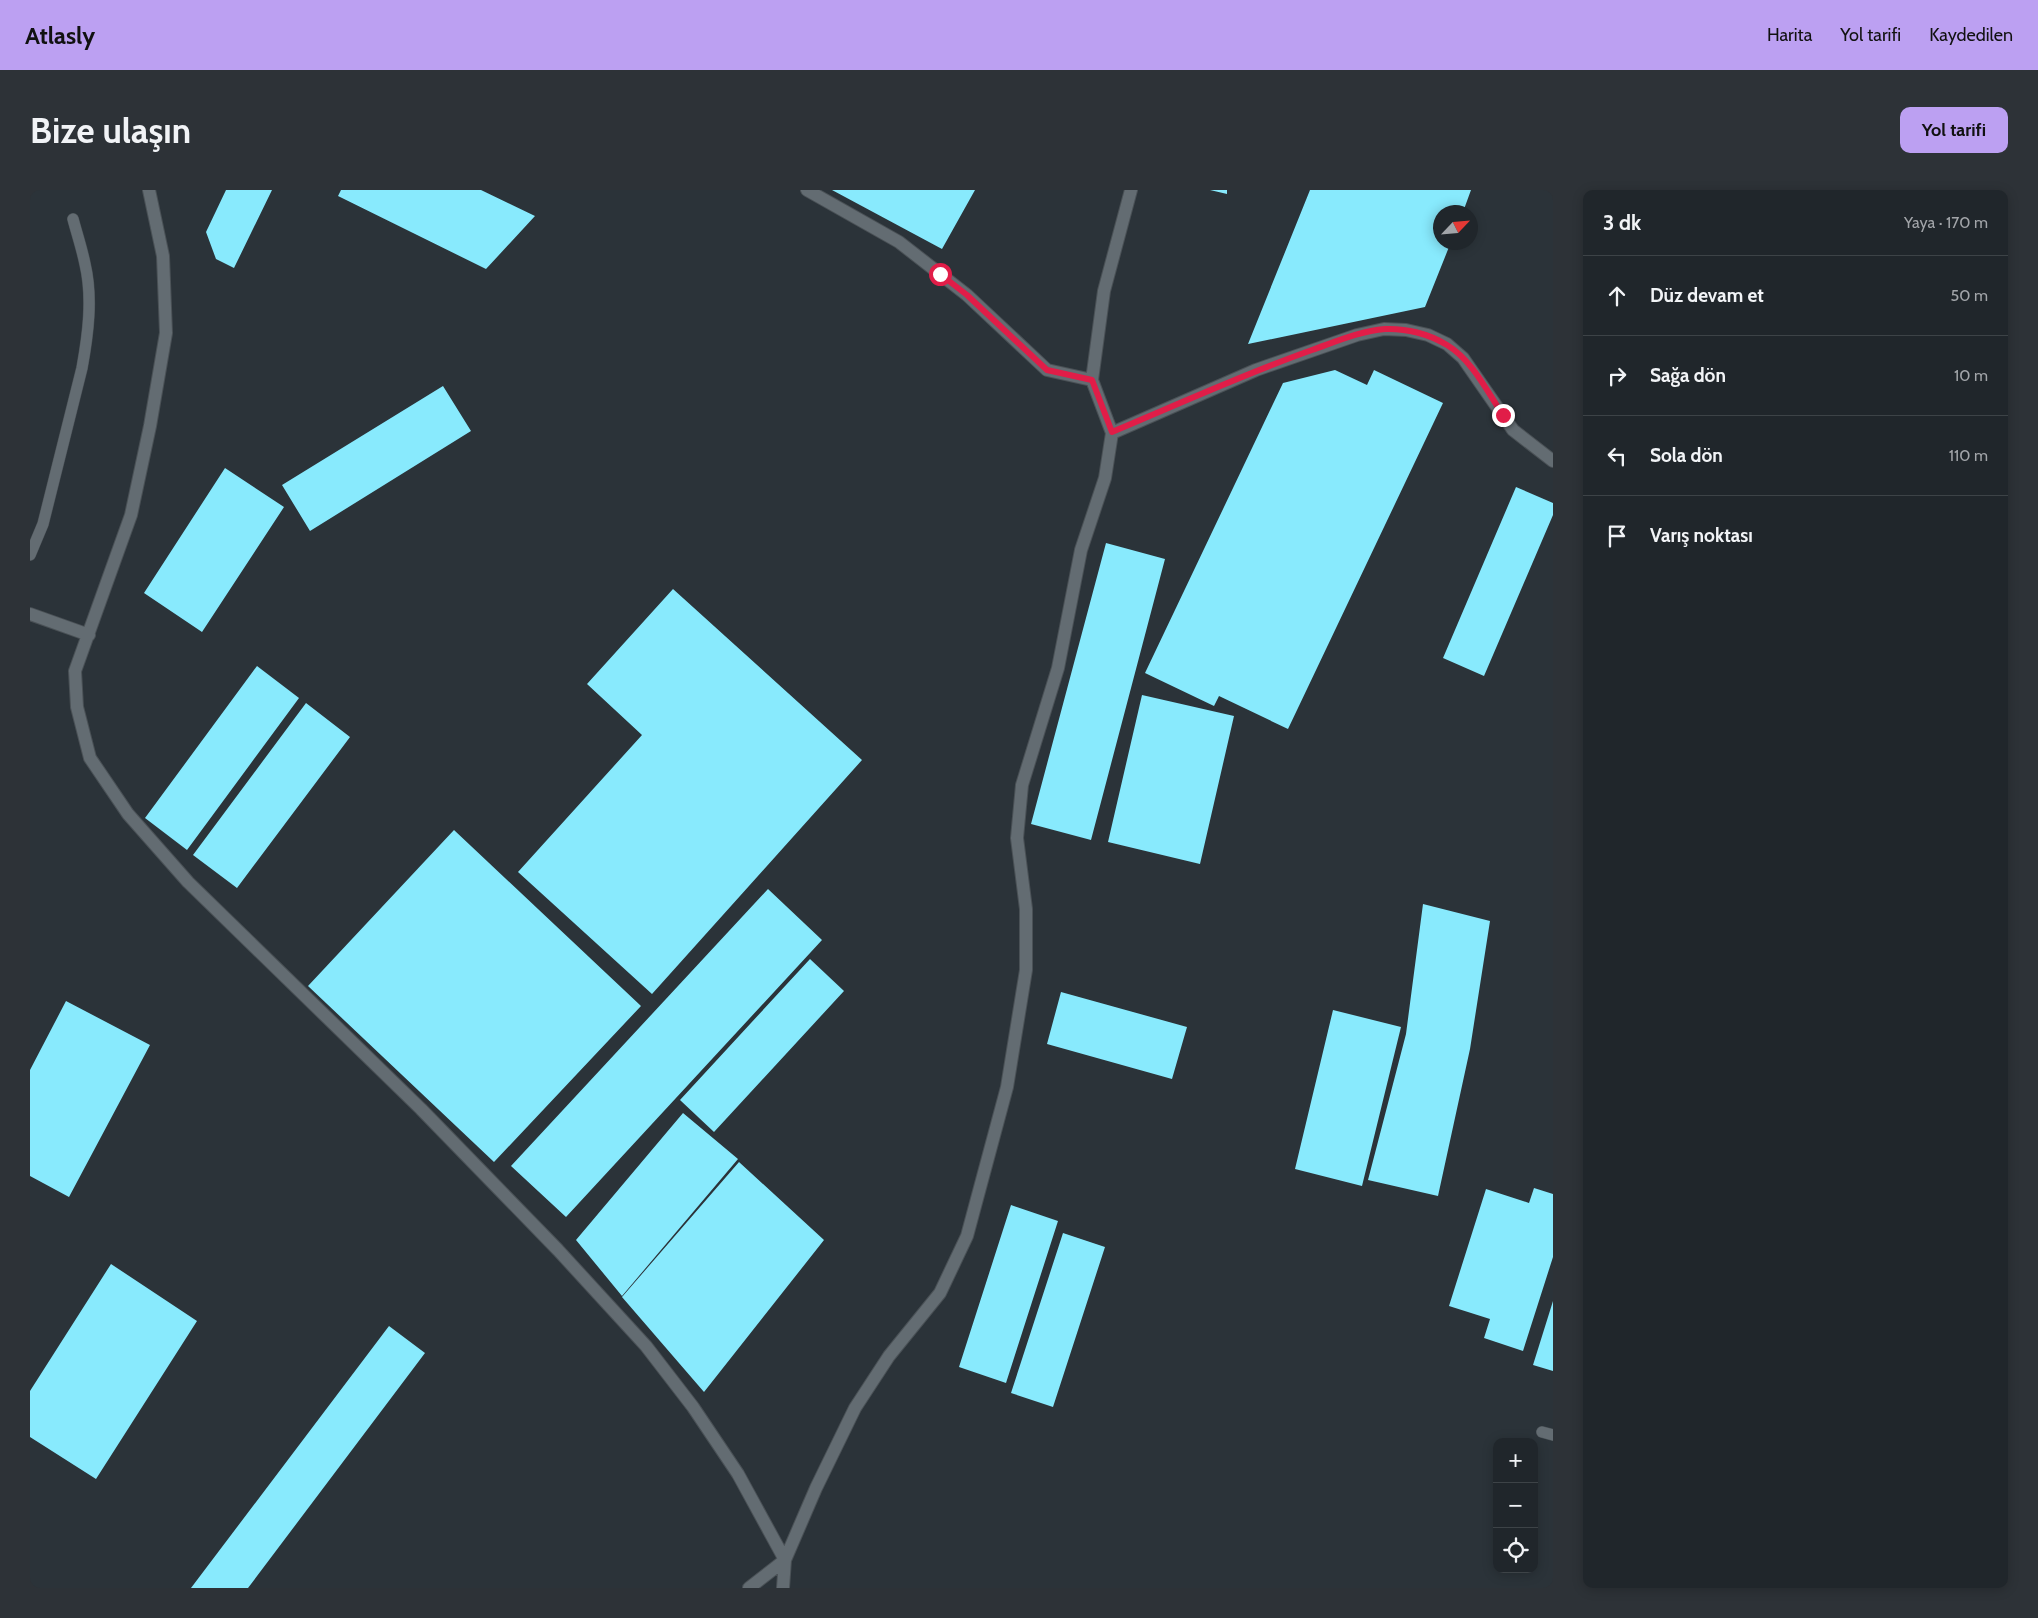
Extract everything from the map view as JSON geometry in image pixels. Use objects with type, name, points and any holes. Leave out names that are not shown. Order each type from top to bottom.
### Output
[{"type":"street","points":[[149,190],[163,256],[166,333],[150,426],[131,515],[90,635],[75,671],[77,706],[90,758],[128,814],[188,882],[435,1123],[558,1250],[646,1346],[693,1407],[738,1474],[785,1560]]},
{"type":"street","points":[[807,190],[899,242],[967,295],[1047,370],[1092,380]]},
{"type":"street","points":[[783,1588],[785,1560],[816,1488],[855,1408],[889,1356],[940,1293],[968,1236],[1007,1087],[1026,970],[1026,909],[1017,838],[1022,785],[1058,668],[1081,550],[1105,478],[1112,432],[1092,380],[1104,290],[1131,190]]},
{"type":"street","points":[[1112,432],[1265,367],[1357,335],[1384,329],[1406,330],[1447,344],[1463,358],[1513,430],[1553,461]]},
{"type":"street","points":[[30,614],[90,635]]},
{"type":"street","points":[[749,1588],[785,1560]]},
{"type":"lane","points":[[30,555],[43,524],[87,344],[88,292],[86,265],[73,219]]},
{"type":"building","points":[[226,190],[272,190],[234,268],[216,259],[206,232]]},
{"type":"building","points":[[341,190],[481,190],[535,216],[486,269],[338,196]]},
{"type":"building","points":[[832,190],[975,190],[942,249]]},
{"type":"building","points":[[1210,190],[1227,190],[1227,194]]},
{"type":"building","points":[[1310,190],[1471,190],[1466,205],[1433,205],[1433,250],[1448,250],[1425,307],[1248,344]]},
{"type":"building","points":[[1335,370],[1367,385],[1374,370],[1443,403],[1288,729],[1219,696],[1214,706],[1145,673],[1283,383]]},
{"type":"building","points":[[443,386],[471,431],[310,531],[282,485]]},
{"type":"building","points":[[225,468],[284,507],[202,632],[144,593]]},
{"type":"building","points":[[1516,487],[1553,503],[1553,515],[1484,676],[1443,658]]},
{"type":"building","points":[[1106,543],[1165,559],[1091,840],[1031,824]]},
{"type":"building","points":[[673,589],[862,760],[652,994],[518,872],[642,735],[587,684]]},
{"type":"building","points":[[257,666],[299,698],[187,850],[145,818]]},
{"type":"building","points":[[1142,695],[1234,716],[1200,864],[1108,842]]},
{"type":"building","points":[[306,703],[350,737],[237,888],[193,855]]},
{"type":"building","points":[[454,830],[641,1006],[494,1162],[308,986]]},
{"type":"building","points":[[768,889],[822,940],[566,1217],[511,1166]]},
{"type":"building","points":[[1423,904],[1490,921],[1470,1049],[1438,1196],[1368,1180],[1406,1034]]},
{"type":"building","points":[[810,959],[844,991],[714,1132],[680,1100]]},
{"type":"building","points":[[1061,992],[1187,1027],[1172,1079],[1047,1044]]},
{"type":"building","points":[[66,1001],[150,1045],[69,1197],[30,1176],[30,1070]]},
{"type":"building","points":[[1333,1010],[1401,1027],[1362,1186],[1295,1169]]},
{"type":"building","points":[[683,1113],[738,1159],[622,1296],[576,1240]]},
{"type":"building","points":[[739,1162],[824,1240],[704,1392],[622,1297]]},
{"type":"building","points":[[1534,1188],[1553,1194],[1553,1257],[1523,1351],[1484,1338],[1490,1319],[1449,1306],[1486,1189],[1529,1203]]},
{"type":"building","points":[[1011,1205],[1058,1221],[1006,1383],[959,1367]]},
{"type":"building","points":[[1063,1233],[1105,1247],[1053,1407],[1011,1393]]},
{"type":"building","points":[[111,1264],[197,1321],[96,1479],[30,1437],[30,1391]]},
{"type":"building","points":[[1553,1301],[1553,1371],[1533,1365]]},
{"type":"building","points":[[389,1326],[425,1353],[248,1588],[191,1588]]},
{"type":"route","points":[[940,274],[967,295],[1047,370],[1092,380],[1112,432],[1256,370],[1357,335],[1384,329],[1406,330],[1447,344],[1463,358],[1503,415]]}]
